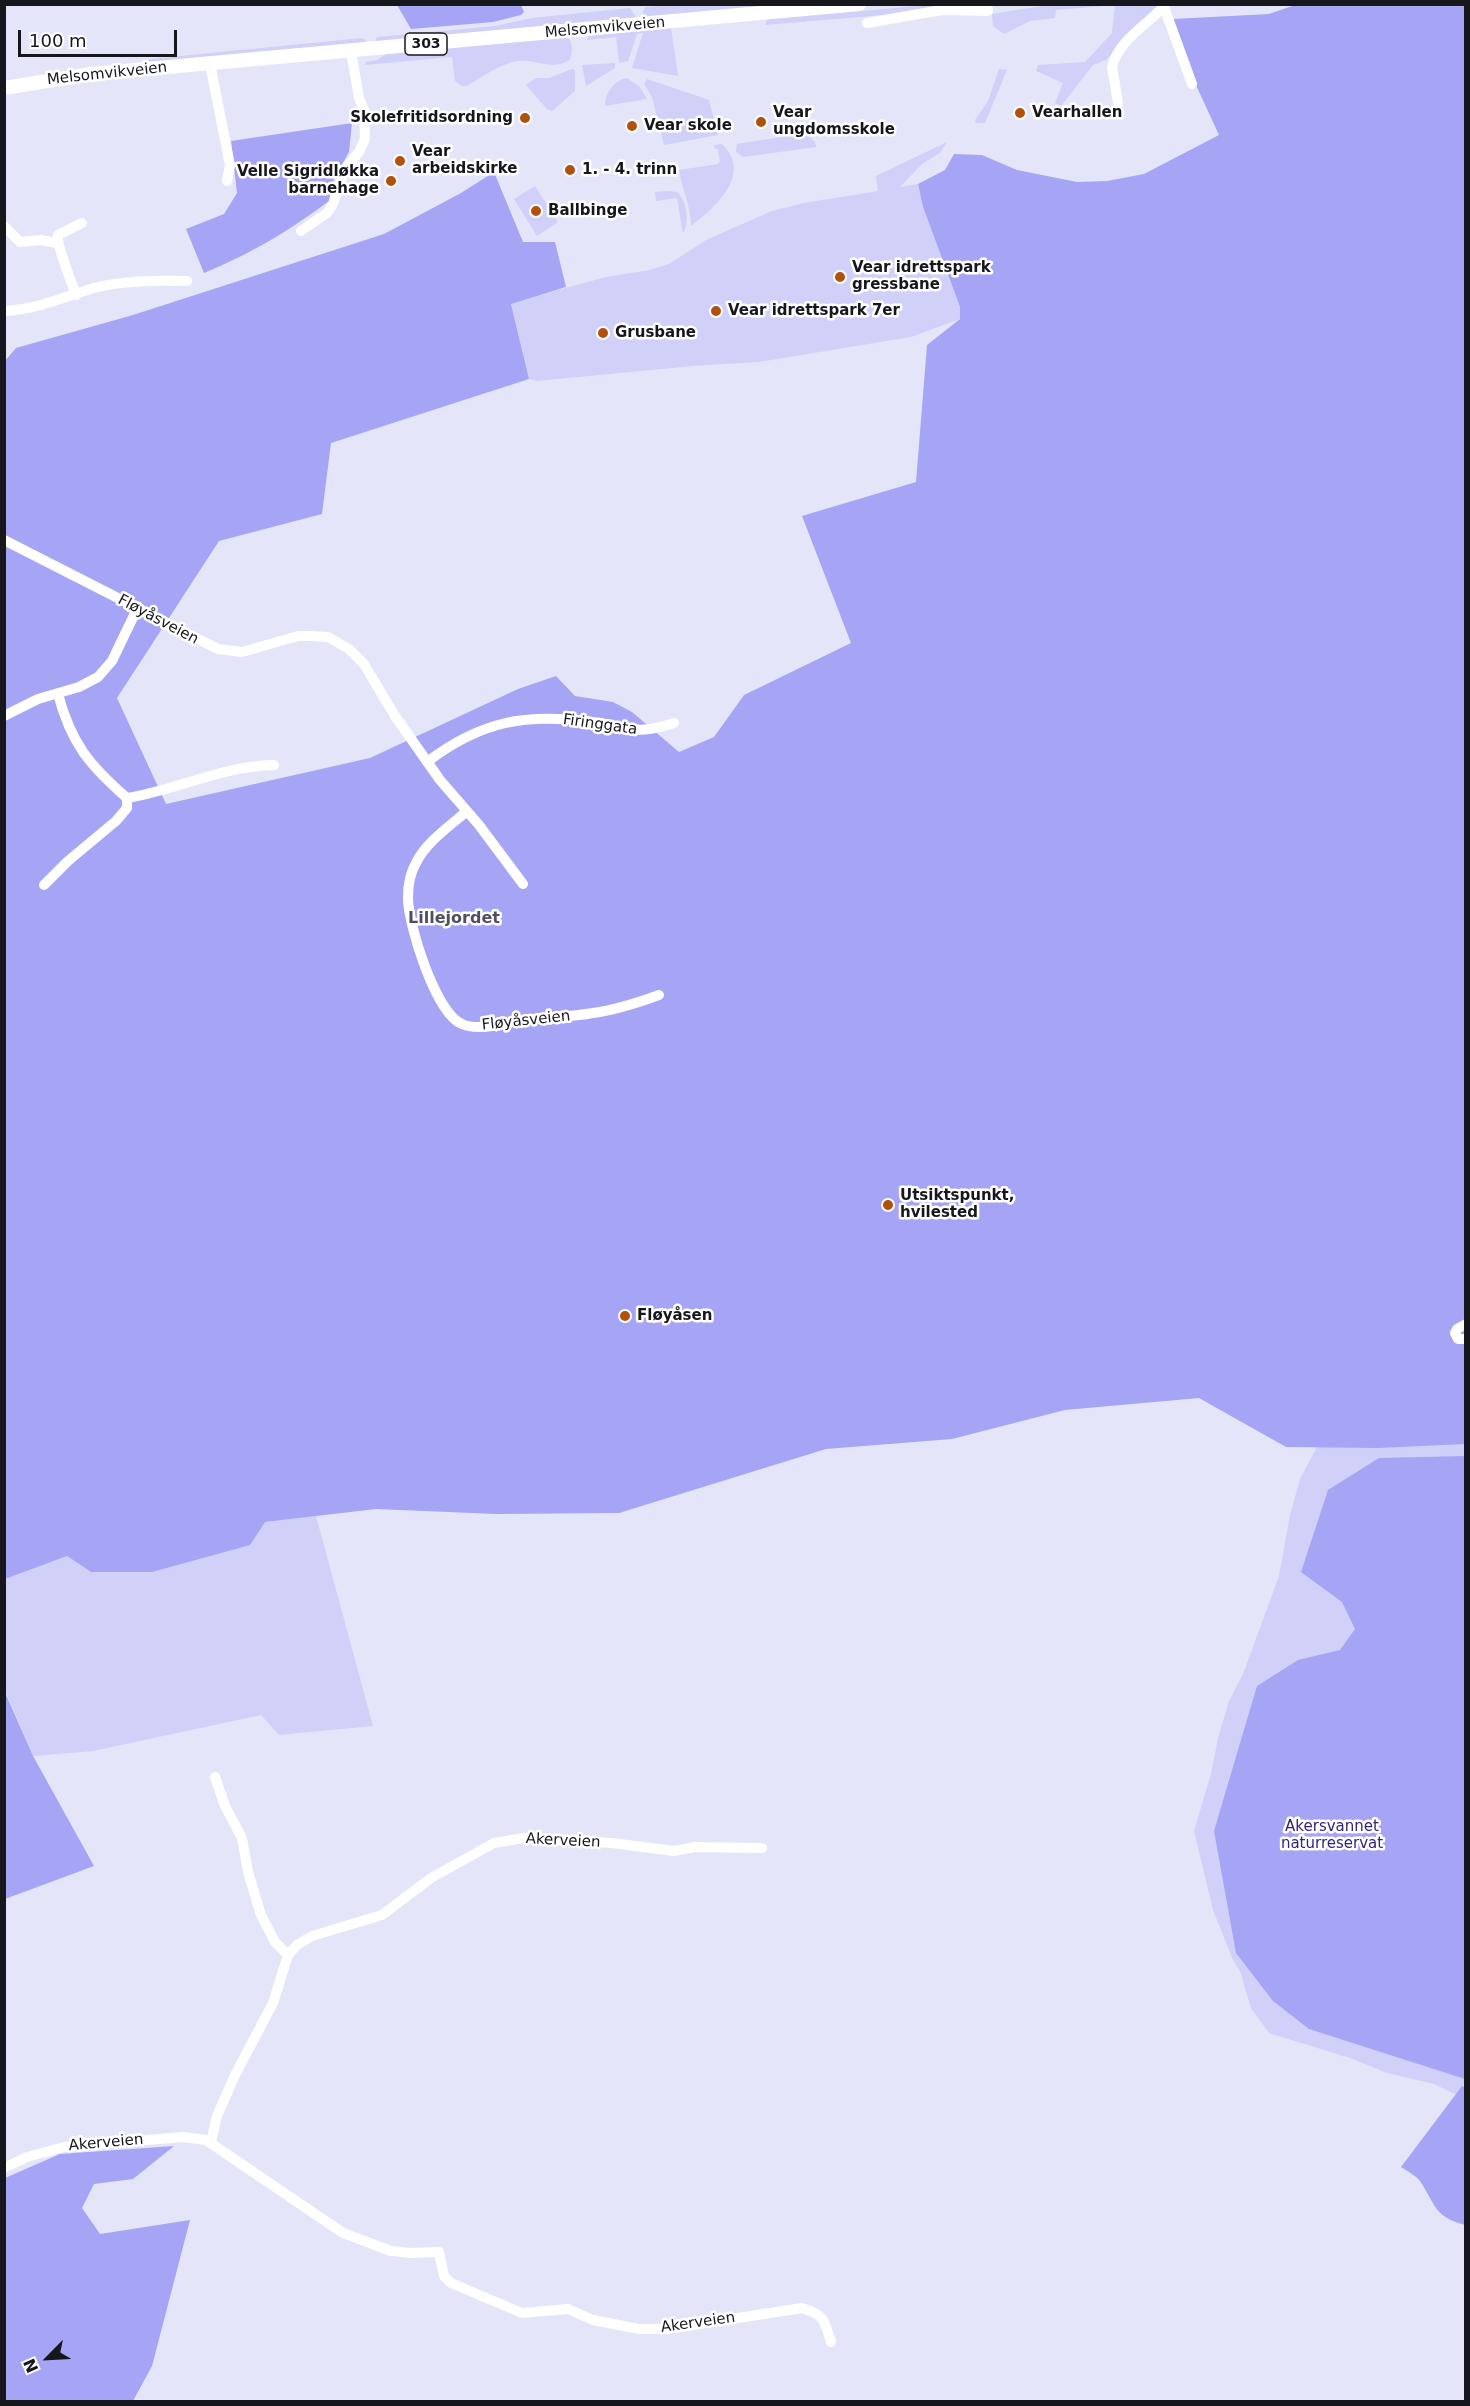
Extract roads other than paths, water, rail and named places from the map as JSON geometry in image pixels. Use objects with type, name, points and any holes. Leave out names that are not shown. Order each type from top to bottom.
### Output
[{"type":"main road","name":"Melsomvikveien","points":[[4,88],[80,76],[859,4]]},
{"type":"street","points":[[867,23],[942,10],[988,11],[987,4]]},
{"type":"street","points":[[1118,103],[1113,61],[1127,42],[1165,6],[1192,84]]},
{"type":"street","points":[[301,231],[327,213],[333,204],[345,169],[365,139],[364,110],[359,98],[351,51]]},
{"type":"street","points":[[210,64],[230,165],[227,181]]},
{"type":"street","points":[[76,295],[67,265],[57,243],[58,235],[82,223]]},
{"type":"street","points":[[4,226],[20,242],[40,240],[57,243]]},
{"type":"street","points":[[4,311],[36,307],[115,284],[187,281]]},
{"type":"street","name":"Fløyåsveien","points":[[4,540],[201,643],[229,651],[242,652],[298,636],[335,640],[356,655],[375,680],[395,716],[427,762]]},
{"type":"street","points":[[4,716],[38,699],[89,683],[106,669],[119,648],[137,609]]},
{"type":"street","points":[[44,885],[68,861],[116,821],[127,808],[127,798],[87,759],[75,742],[63,716],[58,693]]},
{"type":"street","name":"Firinggata","points":[[427,762],[469,734],[527,720],[569,719],[634,731],[650,731],[674,723]]},
{"type":"street","points":[[427,762],[523,884]]},
{"type":"street","points":[[127,798],[151,794],[211,774],[248,766],[274,765]]},
{"type":"street","name":"Fløyåsveien","points":[[466,811],[422,851],[409,886],[409,911],[414,929],[431,979],[448,1015],[465,1026],[486,1026],[618,1009],[659,994]]},
{"type":"street","points":[[1466,1324],[1457,1329],[1455,1333],[1458,1339],[1466,1339]]},
{"type":"street","points":[[211,2142],[218,2116],[235,2075],[273,2003],[288,1955],[275,1942],[261,1915],[248,1872],[242,1838],[225,1806],[215,1777]]},
{"type":"street","name":"Akerveien","points":[[288,1955],[297,1945],[312,1936],[382,1915],[431,1878],[494,1843],[524,1838],[612,1843],[674,1851],[695,1847],[762,1848]]},
{"type":"street","name":"Akerveien","points":[[4,2168],[38,2153],[64,2146],[183,2137],[211,2142],[343,2233],[391,2251],[439,2252],[444,2276],[451,2283],[522,2313],[568,2309],[593,2320],[639,2329],[667,2329],[802,2308],[823,2317],[831,2342]]},
{"type":"water","name":"Akersvannet naturreservat","points":[[1466,1456],[1465,2079],[1309,2029],[1273,2001],[1236,1953],[1214,1831],[1257,1686],[1298,1660],[1340,1650],[1355,1629],[1342,1602],[1301,1572],[1328,1490],[1379,1458]]},
{"type":"place","name":"Vearhallen","points":[[1020,113]]},
{"type":"place","name":"Skolefritidsordning","points":[[525,118]]},
{"type":"place","name":"Vear ungdomsskole","points":[[761,122]]},
{"type":"place","name":"Vear skole","points":[[632,126]]},
{"type":"place","name":"Vear arbeidskirke","points":[[400,161]]},
{"type":"place","name":"1. - 4. trinn","points":[[570,170]]},
{"type":"place","name":"Velle Sigridløkka barnehage","points":[[391,181]]},
{"type":"place","name":"Ballbinge","points":[[536,211]]},
{"type":"place","name":"Vear idrettspark gressbane","points":[[840,277]]},
{"type":"place","name":"Vear idrettspark 7er","points":[[716,311]]},
{"type":"place","name":"Grusbane","points":[[603,333]]},
{"type":"place","name":"Utsiktspunkt, hvilested","points":[[888,1205]]},
{"type":"place","name":"Fløyåsen","points":[[625,1316]]},
{"type":"district","name":"Lillejordet","points":[[454,919]]}]
